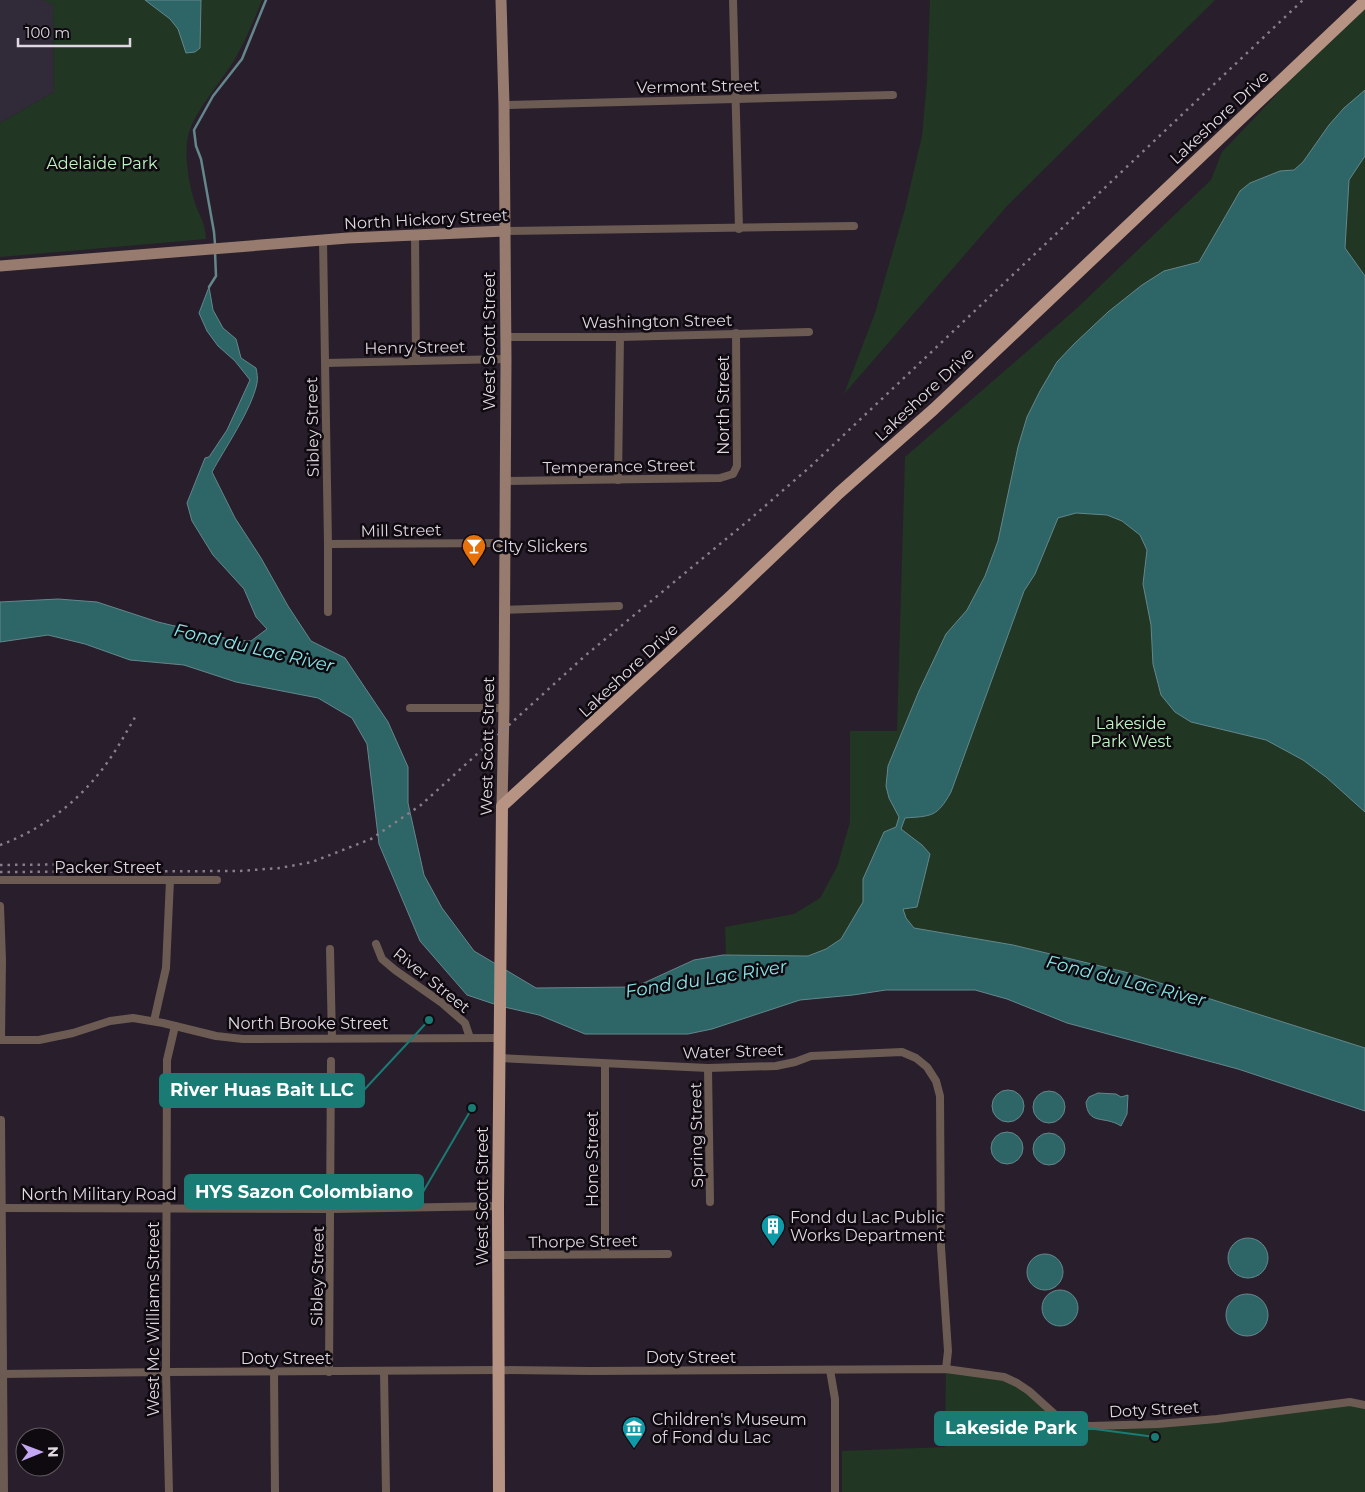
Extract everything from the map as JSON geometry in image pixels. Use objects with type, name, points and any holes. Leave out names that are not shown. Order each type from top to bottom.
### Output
[{"type":"main road","name":"West Scott Street","points":[[499,1492],[498,1206],[506,359],[504,105],[501,0]]},
{"type":"main road","name":"Lakeshore Drive","points":[[502,806],[723,604],[839,493],[941,402],[1365,1]]},
{"type":"main road","name":"North Hickory Street","points":[[0,266],[323,240],[505,231]]},
{"type":"street","points":[[733,0],[739,229]]},
{"type":"street","name":"Vermont Street","points":[[504,105],[893,95]]},
{"type":"street","name":"North Hickory Street","points":[[505,231],[854,226]]},
{"type":"street","points":[[415,235],[416,361]]},
{"type":"street","name":"Sibley Street","points":[[323,240],[328,612]]},
{"type":"street","name":"Washington Street","points":[[506,337],[809,332]]},
{"type":"street","name":"North Street","points":[[733,474],[737,466],[736,334]]},
{"type":"street","points":[[618,480],[620,336]]},
{"type":"street","name":"Henry Street","points":[[325,363],[506,359]]},
{"type":"street","name":"Temperance Street","points":[[504,481],[720,478],[733,474]]},
{"type":"street","name":"Mill Street","points":[[328,544],[505,543]]},
{"type":"street","points":[[504,610],[619,606]]},
{"type":"street","points":[[410,708],[504,708]]},
{"type":"street","name":"Packer Street","points":[[0,880],[217,880]]},
{"type":"street","points":[[154,1021],[166,968],[170,880]]},
{"type":"street","points":[[0,906],[2,960],[0,1040]]},
{"type":"street","name":"River Street","points":[[376,944],[382,958],[395,970],[442,1003],[465,1023],[470,1038]]},
{"type":"street","points":[[330,949],[332,1038]]},
{"type":"street","name":"North Brooke Street","points":[[0,1040],[39,1040],[73,1033],[120,1019],[154,1021],[204,1034],[236,1039],[500,1038]]},
{"type":"street","name":"West Mc Williams Street","points":[[169,1492],[166,1372],[167,1060],[175,1026]]},
{"type":"street","name":"Water Street","points":[[500,1058],[708,1068],[776,1066],[811,1056],[902,1052],[916,1058],[927,1067],[936,1081],[940,1098],[941,1247],[948,1351],[946,1369]]},
{"type":"street","name":"Sibley Street","points":[[329,1372],[331,1061]]},
{"type":"street","name":"Hone Street","points":[[605,1254],[606,1064]]},
{"type":"street","name":"Spring Street","points":[[708,1068],[710,1202]]},
{"type":"street","points":[[1,1120],[4,1492]]},
{"type":"street","name":"North Military Road","points":[[1,1208],[498,1206]]},
{"type":"street","name":"Thorpe Street","points":[[498,1255],[668,1254]]},
{"type":"street","name":"Doty Street","points":[[2,1374],[946,1369],[987,1374],[1010,1380],[1029,1391],[1061,1420],[1090,1426],[1217,1420],[1350,1402],[1365,1405]]},
{"type":"street","points":[[830,1370],[835,1399],[836,1492]]},
{"type":"street","points":[[274,1372],[275,1492]]},
{"type":"street","points":[[384,1372],[386,1492]]},
{"type":"shaded area","points":[[0,0],[43,0],[53,5],[54,92],[0,123]]},
{"type":"green space","name":"Adelaide Park","points":[[43,0],[262,0],[239,52],[200,110],[189,132],[187,142],[188,173],[195,203],[205,229],[206,239],[0,257],[0,123],[54,92],[53,5]]},
{"type":"green space","points":[[930,0],[1215,0],[1007,206],[844,394],[875,313],[905,209],[922,136],[927,81]]},
{"type":"green space","name":"Lakeside Park West","points":[[1365,7],[1365,1048],[1125,972],[1013,945],[841,939],[826,949],[808,956],[726,955],[725,927],[794,914],[820,898],[837,867],[850,822],[850,731],[897,731],[905,457],[1075,310],[1211,180],[1222,152],[1310,59]]},
{"type":"green space","points":[[946,1369],[1004,1377],[1070,1422],[1158,1424],[1339,1403],[1365,1405],[1365,1492],[842,1492],[842,1451],[945,1447]]},
{"type":"water","points":[[145,0],[201,0],[200,48],[195,52],[186,53],[178,29],[170,19]]},
{"type":"water","name":"Fond du Lac River","points":[[1365,90],[1365,156],[1349,180],[1345,248],[1365,276],[1365,812],[1326,777],[1303,760],[1266,740],[1191,722],[1175,712],[1161,695],[1153,664],[1151,625],[1143,584],[1147,550],[1140,535],[1122,521],[1107,515],[1076,513],[1058,518],[1035,574],[1024,591],[951,792],[942,806],[933,814],[905,818],[901,829],[922,845],[930,854],[917,907],[903,909],[906,918],[914,928],[1013,945],[1125,972],[1365,1048],[1365,1111],[1238,1069],[1067,1023],[1007,999],[975,990],[886,990],[800,1000],[712,1029],[688,1034],[585,1034],[539,1015],[500,1006],[467,995],[420,941],[379,844],[367,744],[352,718],[318,698],[236,682],[184,665],[130,660],[85,644],[48,635],[0,642],[0,602],[58,599],[97,602],[158,622],[233,640],[251,641],[267,629],[256,617],[244,589],[213,555],[192,521],[187,503],[205,458],[209,457],[227,430],[250,380],[235,361],[218,346],[207,331],[199,313],[209,287],[213,310],[223,328],[236,339],[241,358],[256,368],[257,377],[257,383],[250,404],[212,472],[235,518],[311,641],[345,658],[388,722],[408,767],[408,803],[424,875],[442,908],[474,951],[536,988],[635,987],[694,960],[723,955],[808,956],[826,949],[841,939],[863,902],[863,879],[884,832],[896,827],[899,817],[889,798],[886,786],[888,766],[919,691],[946,634],[967,610],[985,576],[998,541],[1018,447],[1027,417],[1057,362],[1108,312],[1142,285],[1164,271],[1199,262],[1240,191],[1250,183],[1280,171],[1294,170],[1303,162],[1329,125],[1344,108]]},
{"type":"water","points":[[1008,1090],[1014,1091],[1019,1095],[1023,1100],[1023,1112],[1019,1117],[1014,1121],[1008,1122],[1002,1121],[997,1117],[993,1112],[992,1106],[993,1100],[997,1095],[1002,1091]]},
{"type":"water","points":[[1049,1091],[1055,1092],[1060,1096],[1064,1101],[1064,1113],[1060,1118],[1055,1122],[1049,1123],[1043,1122],[1038,1118],[1034,1113],[1033,1107],[1034,1101],[1038,1096],[1043,1092]]},
{"type":"water","points":[[1098,1093],[1116,1094],[1121,1097],[1128,1095],[1127,1114],[1121,1126],[1098,1119],[1090,1114],[1086,1102],[1089,1097]]},
{"type":"water","points":[[1007,1132],[1013,1133],[1018,1137],[1022,1142],[1022,1154],[1018,1159],[1013,1163],[1007,1164],[1001,1163],[996,1159],[992,1154],[991,1148],[992,1142],[996,1137],[1001,1133]]},
{"type":"water","points":[[1049,1133],[1055,1134],[1060,1138],[1064,1143],[1064,1155],[1060,1160],[1055,1164],[1049,1165],[1043,1164],[1038,1160],[1034,1155],[1033,1149],[1034,1143],[1038,1138],[1043,1134]]},
{"type":"water","points":[[1248,1238],[1262,1244],[1268,1258],[1262,1272],[1248,1278],[1234,1272],[1228,1258],[1234,1244]]},
{"type":"water","points":[[1045,1254],[1052,1255],[1058,1259],[1062,1265],[1062,1279],[1058,1285],[1052,1289],[1045,1290],[1038,1289],[1032,1285],[1028,1279],[1027,1272],[1028,1265],[1032,1259],[1038,1255]]},
{"type":"water","points":[[1060,1290],[1067,1291],[1073,1295],[1077,1301],[1077,1315],[1073,1321],[1067,1325],[1060,1326],[1053,1325],[1047,1321],[1043,1315],[1042,1308],[1043,1301],[1047,1295],[1053,1291]]},
{"type":"water","points":[[1247,1294],[1262,1300],[1268,1315],[1262,1330],[1247,1336],[1232,1330],[1226,1315],[1232,1300]]},
{"type":"waterway","points":[[215,244],[201,159],[196,146],[194,130],[213,96],[242,59],[266,0]]},
{"type":"waterway","points":[[209,287],[216,276],[215,252]]},
{"type":"railway","points":[[0,872],[239,871],[280,868],[312,862],[371,839],[421,805],[586,655],[811,466],[1303,0]]},
{"type":"railway","points":[[0,845],[47,821],[74,800],[109,760],[137,714]]},
{"type":"railway","points":[[0,865],[108,864],[127,866]]},
{"type":"place","name":"CIty Slickers","points":[[474,567]]},
{"type":"place","name":"River Huas Bait LLC","points":[[429,1020]]},
{"type":"place","name":"HYS Sazon Colombiano","points":[[472,1108]]},
{"type":"place","name":"Fond du Lac Public Works Department","points":[[773,1247]]},
{"type":"place","name":"Lakeside Park","points":[[1155,1437]]},
{"type":"place","name":"Children's Museum of Fond du Lac","points":[[634,1449]]}]
